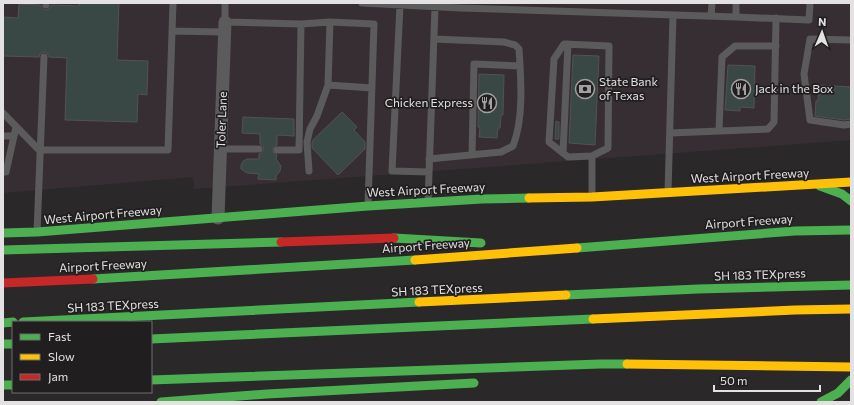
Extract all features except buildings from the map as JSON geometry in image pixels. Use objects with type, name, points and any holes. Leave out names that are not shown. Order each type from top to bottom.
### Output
[{"type":"main road","points":[[829,183],[847,172]]},
{"type":"main road","name":"West Airport Freeway","points":[[3,233],[37,232],[368,206],[482,199],[592,197],[851,182]]},
{"type":"main road","points":[[812,184],[842,194],[851,201]]},
{"type":"main road","name":"Airport Freeway","points":[[3,282],[227,271],[795,231],[851,230]]},
{"type":"main road","points":[[3,250],[400,238],[564,248]]},
{"type":"main road","name":"SH 183 TEXpress","points":[[45,321],[629,292],[851,285]]},
{"type":"main road","points":[[152,339],[795,310],[851,309]]},
{"type":"main road","points":[[548,375],[600,364]]},
{"type":"main road","points":[[152,380],[600,364],[851,367]]},
{"type":"main road","points":[[820,402],[831,398],[845,388],[851,380]]},
{"type":"main road","points":[[161,402],[275,394],[480,383]]},
{"type":"street","name":"Toler Lane","points":[[218,218],[225,27]]},
{"type":"lane","points":[[3,113],[39,150],[168,150],[173,3]]},
{"type":"lane","points":[[225,3],[225,27]]},
{"type":"lane","points":[[362,3],[400,6],[809,20],[810,3]]},
{"type":"lane","points":[[712,3],[712,16]]},
{"type":"lane","points":[[736,3],[736,17]]},
{"type":"lane","points":[[400,6],[392,171],[429,172]]},
{"type":"lane","points":[[428,203],[435,7]]},
{"type":"lane","points":[[668,193],[673,15]]},
{"type":"lane","points":[[670,133],[768,129],[774,122],[776,18]]},
{"type":"lane","points":[[172,31],[330,22],[374,24],[368,206]]},
{"type":"lane","points":[[309,171],[307,142],[310,128],[317,116],[328,85],[330,22]]},
{"type":"lane","points":[[277,150],[298,150],[301,24]]},
{"type":"lane","points":[[429,159],[501,152],[513,146],[517,136],[521,93],[519,49],[515,45],[504,42],[434,39]]},
{"type":"lane","points":[[851,40],[810,39],[804,74],[810,120],[844,125],[851,124]]},
{"type":"lane","points":[[564,44],[568,44],[609,46],[608,148],[592,156],[568,156],[549,142],[554,59],[564,44]]},
{"type":"lane","points":[[563,153],[568,44]]},
{"type":"lane","points":[[719,130],[722,56],[735,46],[776,46]]},
{"type":"lane","points":[[37,232],[39,150],[44,57]]},
{"type":"lane","points":[[472,155],[474,64],[520,66]]},
{"type":"lane","points":[[328,85],[372,88]]},
{"type":"lane","points":[[3,172],[6,172],[16,127]]},
{"type":"lane","points":[[3,136],[14,136]]},
{"type":"lane","points":[[221,149],[259,149]]},
{"type":"lane","points":[[592,156],[592,197]]},
{"type":"shaded area","points":[[3,3],[851,3],[851,140],[194,189],[193,177],[3,193]]},
{"type":"traffic: fast","points":[[820,186],[842,194],[851,201]]},
{"type":"traffic: fast","points":[[3,233],[37,232],[368,206],[482,199],[529,198]]},
{"type":"traffic: fast","points":[[577,248],[795,231],[851,230]]},
{"type":"traffic: fast","points":[[394,238],[481,243]]},
{"type":"traffic: fast","points":[[3,250],[281,242]]},
{"type":"traffic: fast","points":[[93,279],[415,260]]},
{"type":"traffic: fast","points":[[566,295],[698,289],[851,285]]},
{"type":"traffic: fast","points":[[43,321],[419,302]]},
{"type":"traffic: fast","points":[[152,339],[593,319]]},
{"type":"traffic: fast","points":[[3,323],[12,322]]},
{"type":"traffic: fast","points":[[3,344],[12,344]]},
{"type":"traffic: fast","points":[[152,380],[627,364]]},
{"type":"traffic: fast","points":[[821,402],[838,393],[851,380]]},
{"type":"traffic: fast","points":[[161,402],[267,394],[474,383]]},
{"type":"traffic: fast","points":[[3,385],[12,385]]},
{"type":"traffic: slow","points":[[529,198],[592,197],[851,182]]},
{"type":"traffic: slow","points":[[415,260],[577,248]]},
{"type":"traffic: slow","points":[[419,302],[566,295]]},
{"type":"traffic: slow","points":[[593,319],[851,309]]},
{"type":"traffic: slow","points":[[627,364],[851,367]]},
{"type":"traffic: jam","points":[[281,242],[394,238]]},
{"type":"traffic: jam","points":[[3,283],[93,279]]},
{"type":"place","name":"State Bank of Texas","points":[[585,89]]},
{"type":"place","name":"Jack in the Box","points":[[741,89]]},
{"type":"place","name":"Chicken Express","points":[[487,103]]}]
